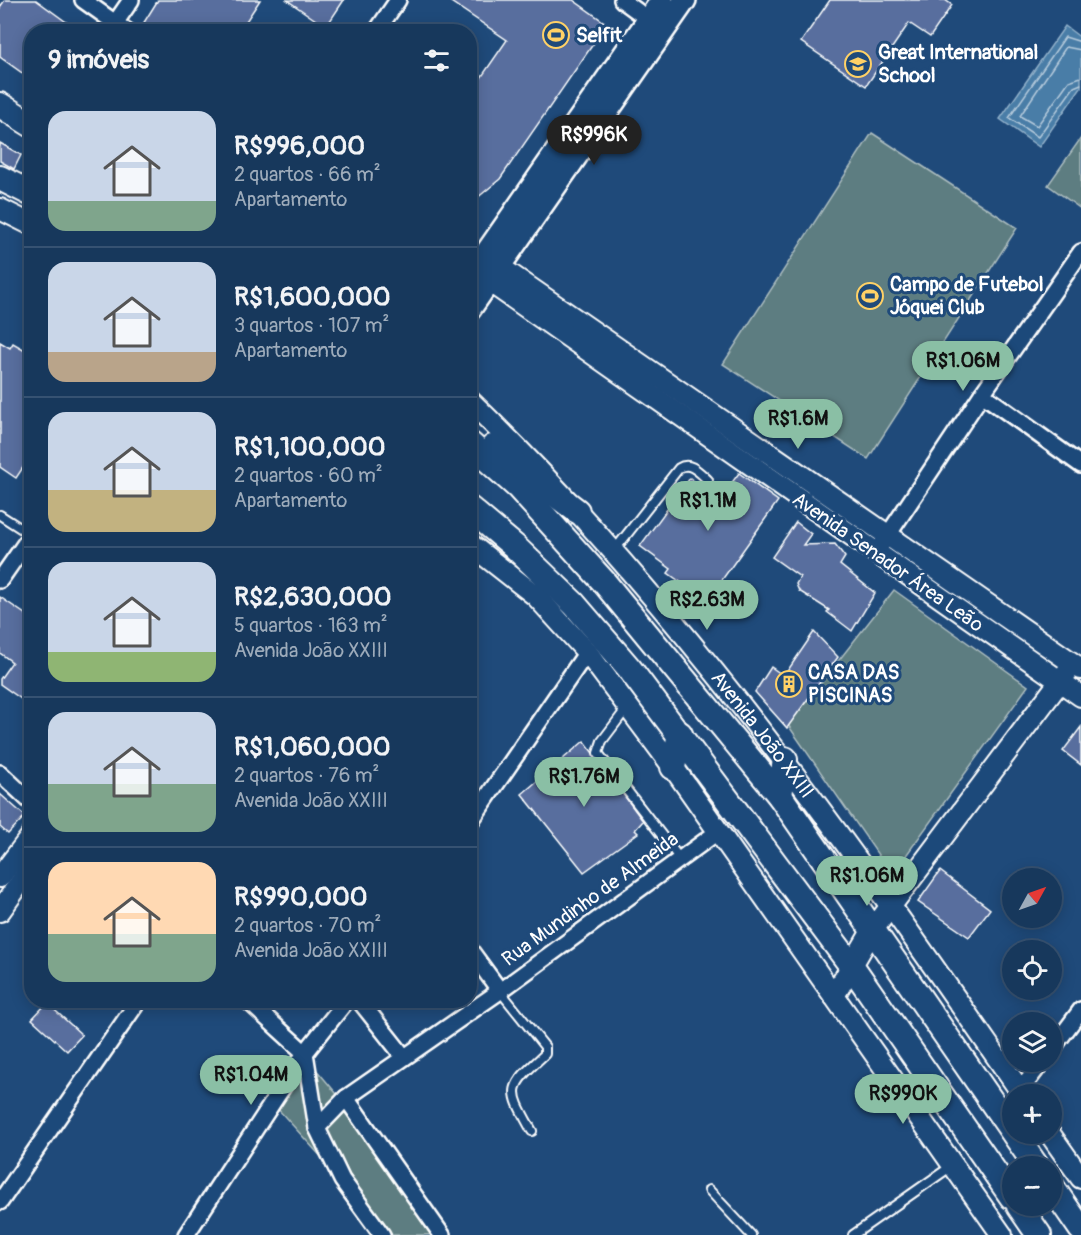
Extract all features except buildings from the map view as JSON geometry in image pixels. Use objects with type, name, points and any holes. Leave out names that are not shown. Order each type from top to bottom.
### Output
[{"type":"main road","points":[[480,274],[662,0]]},
{"type":"main road","points":[[480,274],[685,0]]},
{"type":"main road","points":[[0,105],[24,120]]},
{"type":"main road","points":[[0,178],[24,190]]},
{"type":"main road","points":[[477,433],[577,511]]},
{"type":"main road","name":"Avenida João XXIII","points":[[477,450],[518,487],[604,582],[780,796],[1002,1117]]},
{"type":"main road","points":[[477,515],[514,546],[582,613],[680,734],[851,965],[1002,1183]]},
{"type":"main road","points":[[673,767],[680,734]]},
{"type":"main road","points":[[780,796],[785,759]]},
{"type":"main road","points":[[1062,1201],[1081,1229]]},
{"type":"main road","points":[[1026,1216],[1039,1235]]},
{"type":"street","points":[[83,0],[109,24]]},
{"type":"street","points":[[114,24],[131,0]]},
{"type":"street","points":[[382,24],[398,0]]},
{"type":"street","points":[[622,0],[648,19]]},
{"type":"street","points":[[0,209],[24,221]]},
{"type":"street","points":[[876,553],[982,394],[1080,257]]},
{"type":"street","name":"Avenida Senador Área Leão","points":[[480,274],[620,362],[690,398],[888,535],[1079,662]]},
{"type":"street","name":"Avenida Senador Área Leão","points":[[620,362],[679,416],[1081,696]]},
{"type":"street","points":[[982,394],[1081,465]]},
{"type":"street","points":[[679,416],[690,398]]},
{"type":"street","name":"Avenida João XXIII","points":[[477,408],[546,476],[709,662],[785,759],[891,905],[1015,1084]]},
{"type":"street","points":[[766,478],[778,459]]},
{"type":"street","points":[[0,580],[24,545]]},
{"type":"street","points":[[477,550],[536,596],[586,652],[673,767],[716,833],[954,1164],[1002,1235]]},
{"type":"street","points":[[477,812],[586,652]]},
{"type":"street","points":[[834,996],[872,931],[891,905],[1060,682],[1079,662]]},
{"type":"street","points":[[0,773],[24,796]]},
{"type":"street","name":"Rua Mundinho de Almeida","points":[[477,1007],[716,833]]},
{"type":"street","points":[[0,877],[24,846]]},
{"type":"street","points":[[0,911],[24,877]]},
{"type":"street","points":[[477,960],[500,991]]},
{"type":"street","points":[[0,1202],[133,1008]]},
{"type":"street","points":[[256,1008],[305,1053],[317,1128],[342,1180],[382,1235]]},
{"type":"street","points":[[186,1235],[305,1053],[341,1008]]},
{"type":"street","points":[[365,1008],[404,1057]]},
{"type":"street","name":"Rua Mundinho de Almeida","points":[[317,1128],[346,1098],[475,1008]]},
{"type":"street","points":[[1062,1036],[1081,1010]]},
{"type":"street","points":[[346,1098],[442,1235]]},
{"type":"street","points":[[1057,1144],[1081,1178]]},
{"type":"lane","points":[[613,552],[678,468],[690,465],[708,480]]},
{"type":"lane","points":[[0,515],[24,530]]},
{"type":"lane","points":[[627,706],[602,741],[598,753],[680,859]]},
{"type":"lane","points":[[500,991],[545,1047],[545,1054],[522,1075],[514,1088],[513,1098],[532,1131]]},
{"type":"lane","points":[[853,1235],[954,1164]]},
{"type":"lane","points":[[709,1190],[751,1235]]},
{"type":"green space","name":"Campo de Futebol Jóquei Club","points":[[872,133],[1017,228],[868,459],[723,364]]},
{"type":"green space","points":[[1081,138],[1081,209],[1048,185]]},
{"type":"green space","points":[[894,590],[1028,686],[892,875],[788,725]]},
{"type":"green space","points":[[309,1061],[336,1093],[431,1235],[392,1235],[276,1107]]},
{"type":"water","points":[[1065,26],[1081,38],[1081,87],[1039,147],[1000,119]]},
{"type":"place","name":"Selfit","points":[[556,35]]},
{"type":"place","name":"Great International School","points":[[858,64]]},
{"type":"place","name":"Campo de Futebol Jóquei Club","points":[[870,296]]},
{"type":"place","name":"CASA DAS PISCINAS","points":[[789,684]]}]
